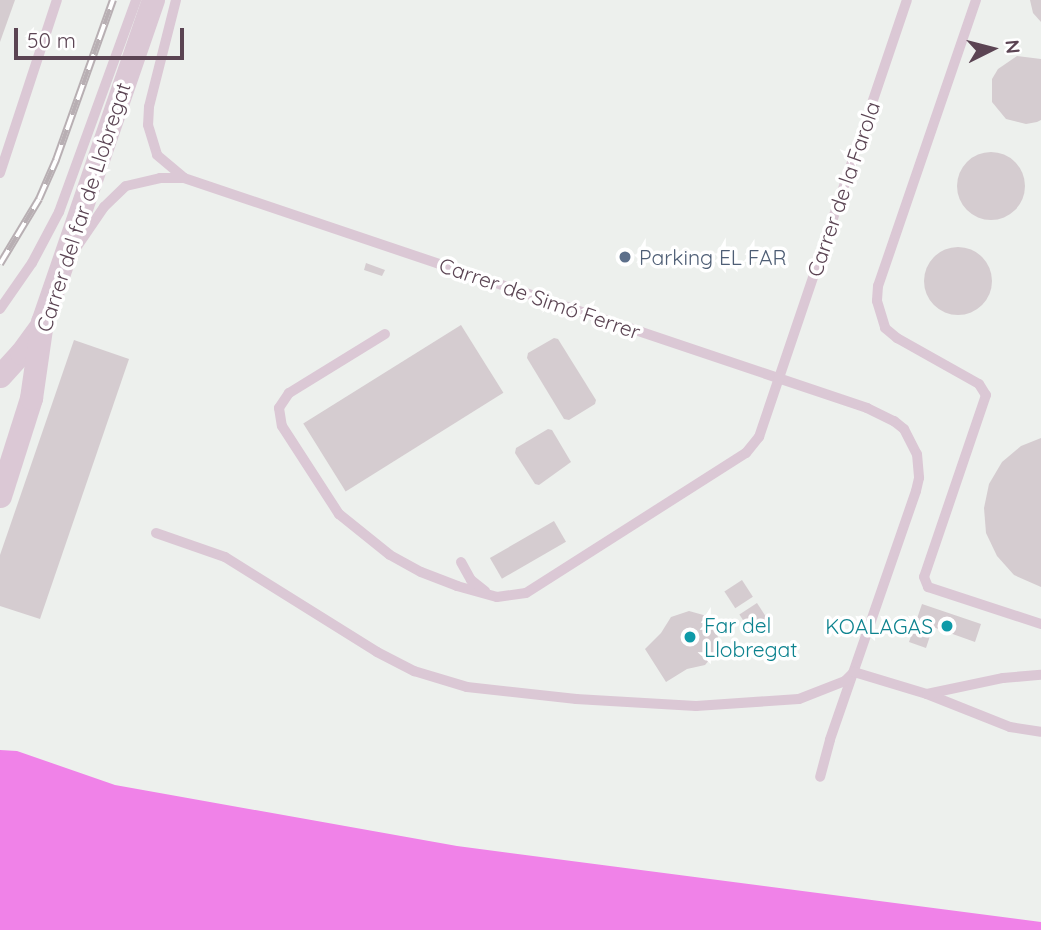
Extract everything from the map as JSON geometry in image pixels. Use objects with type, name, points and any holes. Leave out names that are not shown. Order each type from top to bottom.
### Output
[{"type":"street","name":"Carrer del far de Llobregat","points":[[0,496],[31,398],[42,322],[153,0]]},
{"type":"street","points":[[0,376],[21,353],[42,322]]},
{"type":"lane","points":[[0,173],[57,0]]},
{"type":"lane","points":[[0,309],[32,263],[59,212],[136,0]]},
{"type":"lane","points":[[176,0],[149,107],[148,125],[158,155],[184,178]]},
{"type":"lane","name":"Carrer de la Farola","points":[[497,597],[526,593],[746,453],[759,437],[907,0]]},
{"type":"lane","points":[[976,0],[878,286],[877,301],[885,328],[897,338],[979,384],[986,395],[924,577],[928,587],[1041,624]]},
{"type":"lane","points":[[61,270],[117,192],[133,182],[184,178]]},
{"type":"lane","name":"Carrer de Simó Ferrer","points":[[184,178],[779,378],[874,411],[894,421],[912,442],[919,478],[854,672]]},
{"type":"lane","points":[[385,334],[289,393],[279,408],[282,426],[324,494],[356,530],[421,572],[497,597]]},
{"type":"lane","points":[[156,533],[225,557],[376,652],[414,671],[467,687],[576,699],[696,706],[799,699],[845,681],[854,672]]},
{"type":"lane","points":[[461,562],[476,587],[497,597]]},
{"type":"lane","points":[[854,672],[927,694],[1010,727],[1041,732]]},
{"type":"lane","points":[[820,777],[854,672]]},
{"type":"lane","points":[[927,694],[1003,678],[1041,675]]},
{"type":"shaded area","points":[[0,750],[17,751],[115,785],[457,846],[1041,922],[1041,930],[0,930]]},
{"type":"building","points":[[0,0],[15,0],[0,42]]},
{"type":"building","points":[[1030,0],[1041,0],[1041,22],[1033,13]]},
{"type":"building","points":[[1017,56],[1041,59],[1041,120],[1037,122],[1026,124],[1006,119],[992,102],[992,79],[998,69]]},
{"type":"building","points":[[991,152],[1004,154],[1015,162],[1023,173],[1023,199],[1015,210],[1004,218],[991,220],[978,218],[967,210],[959,199],[957,186],[959,173],[967,162],[978,154]]},
{"type":"building","points":[[958,247],[971,249],[982,257],[990,268],[990,294],[982,305],[971,313],[958,315],[945,313],[934,305],[926,294],[924,281],[926,268],[934,257],[945,249]]},
{"type":"building","points":[[366,263],[385,270],[382,276],[364,270]]},
{"type":"building","points":[[461,325],[503,393],[346,491],[303,424]]},
{"type":"building","points":[[554,338],[558,339],[596,400],[595,404],[569,420],[564,419],[527,358],[528,353]]},
{"type":"building","points":[[74,340],[129,359],[40,619],[0,606],[0,555]]},
{"type":"building","points":[[548,429],[552,430],[571,462],[539,485],[535,484],[515,453],[516,448]]},
{"type":"building","points":[[1041,438],[1041,587],[1014,575],[997,556],[986,533],[984,508],[989,484],[1002,462],[1021,446]]},
{"type":"building","points":[[554,521],[566,542],[502,579],[490,558]]},
{"type":"building","points":[[742,580],[753,597],[735,608],[724,591]]},
{"type":"building","points":[[757,603],[768,620],[750,631],[739,614]]},
{"type":"building","name":"KOALAGAS","points":[[922,604],[981,624],[975,642],[933,627],[926,648],[909,642]]},
{"type":"building","name":"Far del Llobregat","points":[[689,611],[707,616],[714,623],[719,641],[717,651],[705,665],[687,669],[666,682],[645,649],[661,633],[671,617]]},
{"type":"railway","points":[[0,264],[39,199],[56,160],[113,0]]},
{"type":"place","name":"Parking EL FAR","points":[[625,257]]},
{"type":"place","name":"KOALAGAS","points":[[947,626]]},
{"type":"place","name":"Far del Llobregat","points":[[690,637]]}]
